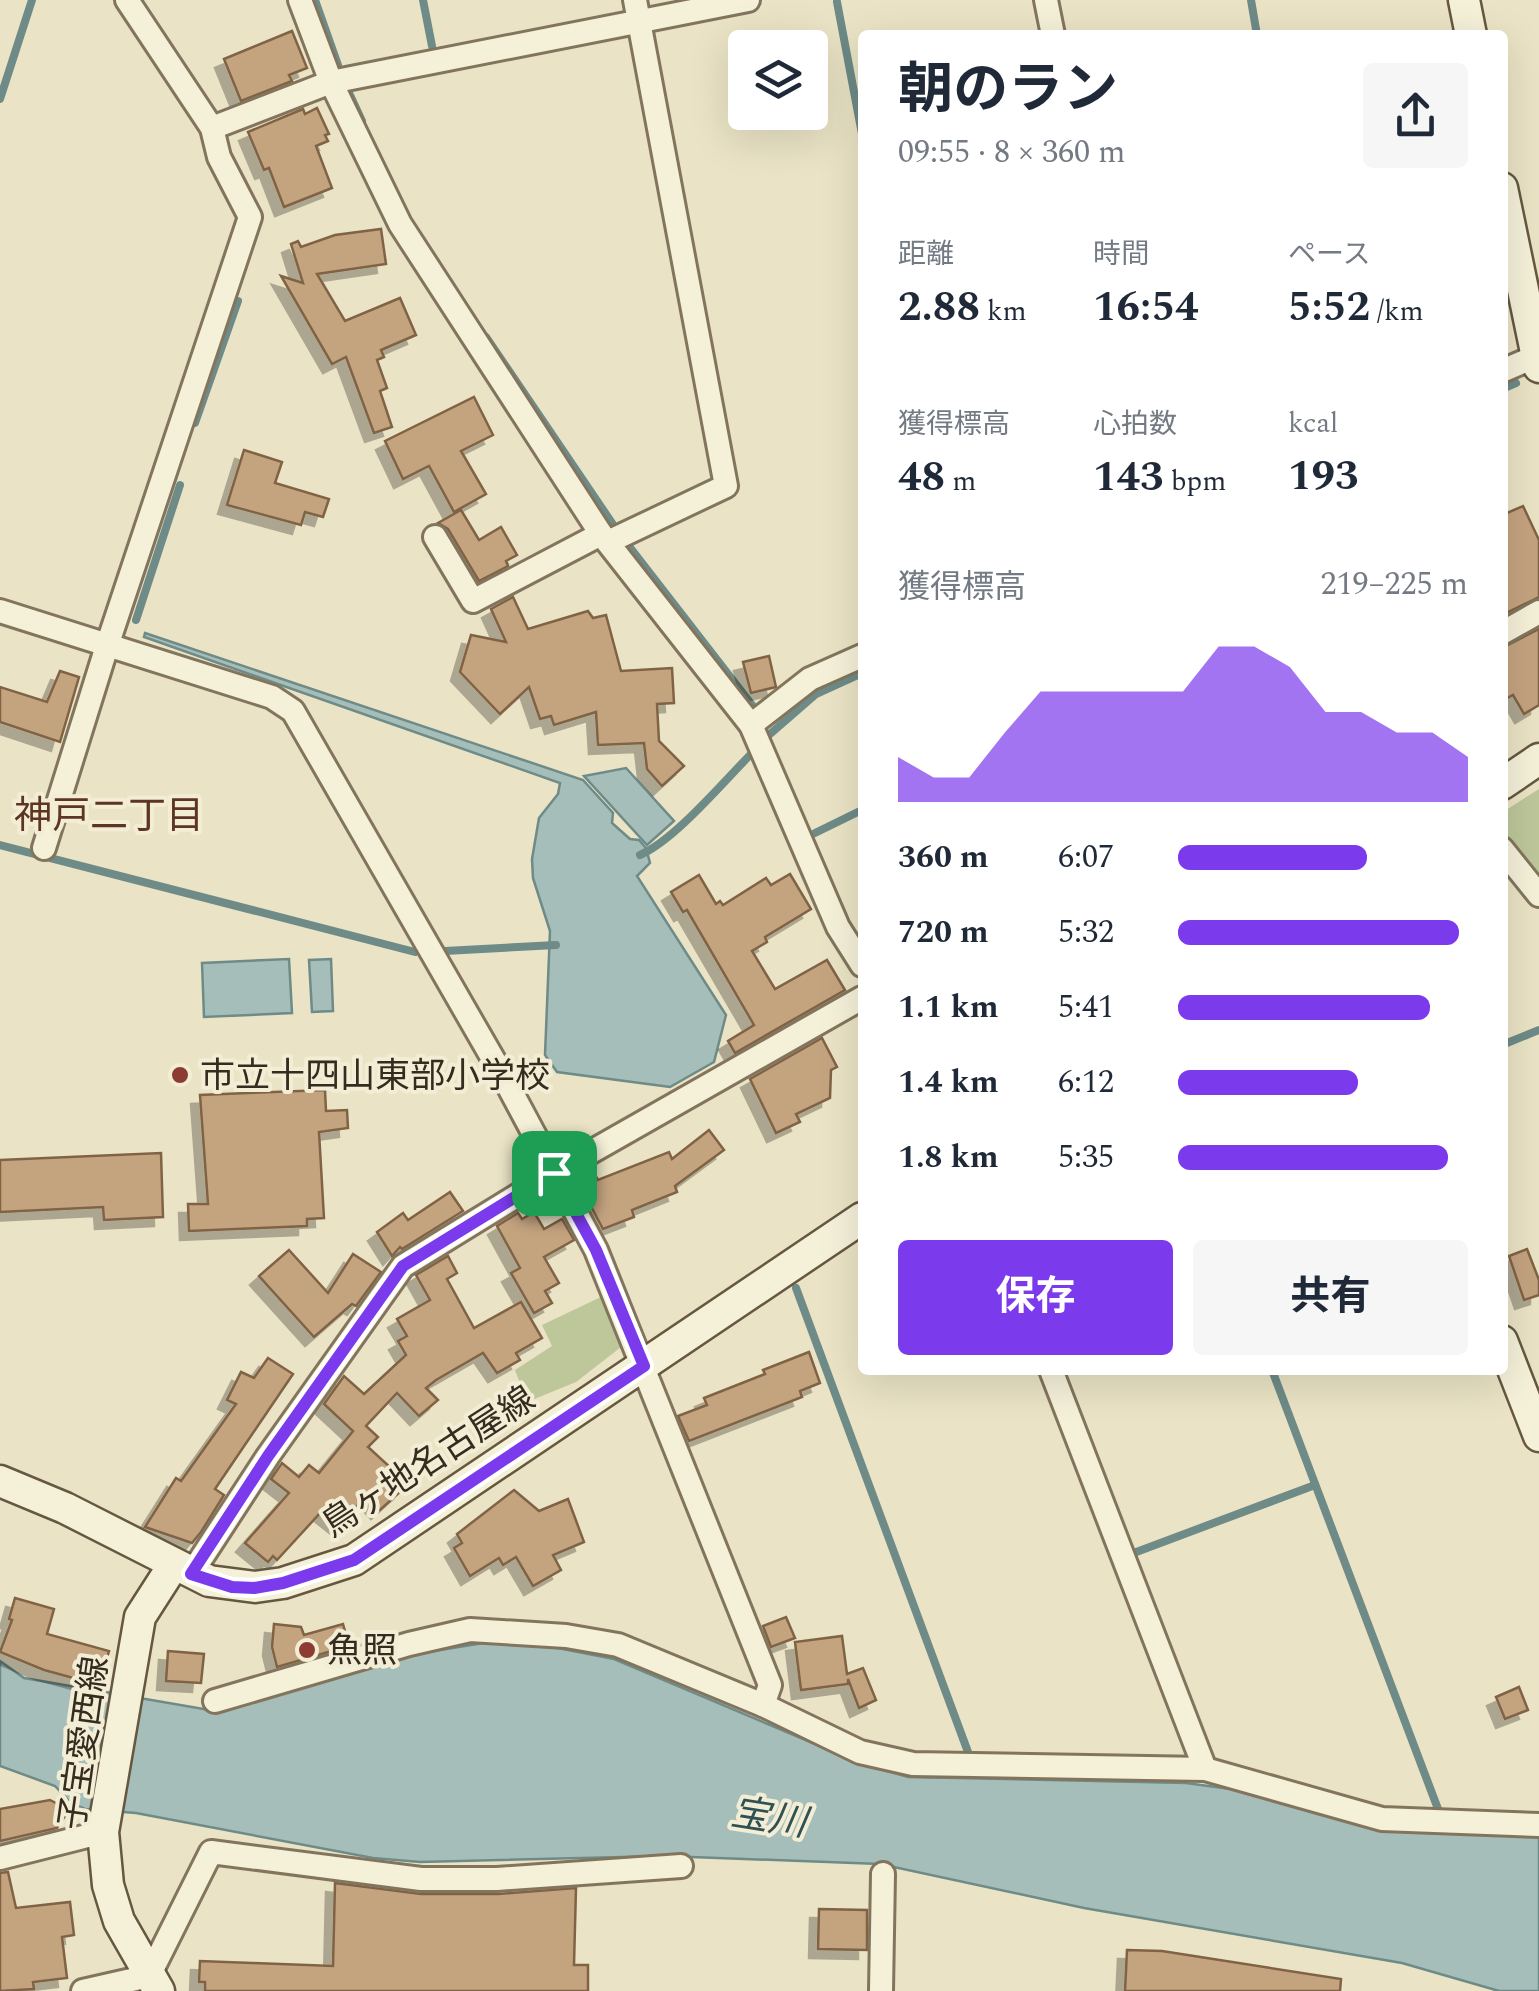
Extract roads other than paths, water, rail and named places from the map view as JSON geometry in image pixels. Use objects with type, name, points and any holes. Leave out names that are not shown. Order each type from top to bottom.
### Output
[{"type":"main road","points":[[1464,0],[1470,30]]},
{"type":"main road","points":[[1508,216],[1538,359]]},
{"type":"main road","points":[[1508,780],[1539,759]]},
{"type":"main road","name":"鳥ヶ地名古屋線","points":[[0,1482],[66,1508],[182,1569],[232,1587],[283,1583],[354,1560],[858,1221]]},
{"type":"main road","points":[[1508,1356],[1539,1436]]},
{"type":"main road","name":"子宝愛西線","points":[[154,1983],[120,1921],[108,1885],[103,1828],[140,1617],[182,1569]]},
{"type":"street","points":[[44,848],[250,217],[220,157],[212,128],[127,0]]},
{"type":"street","points":[[300,0],[331,82],[400,224],[604,538],[752,725],[838,927],[858,958]]},
{"type":"street","points":[[212,128],[331,82],[637,10],[748,0]]},
{"type":"street","points":[[1046,0],[1052,30]]},
{"type":"street","points":[[435,537],[473,601],[604,538],[726,486],[637,10]]},
{"type":"street","points":[[1508,369],[1538,359]]},
{"type":"street","points":[[0,611],[272,697],[292,711],[504,1078],[596,1250],[770,1685],[763,1705]]},
{"type":"street","points":[[1508,630],[1539,612]]},
{"type":"street","points":[[752,725],[810,680],[858,658]]},
{"type":"street","points":[[1508,856],[1539,895]]},
{"type":"street","points":[[182,1569],[403,1266],[554,1173],[858,1000]]},
{"type":"street","points":[[1053,1375],[1204,1769]]},
{"type":"street","points":[[216,1702],[409,1644],[470,1630],[566,1636],[618,1645],[763,1705],[860,1752],[913,1764],[1204,1769],[1382,1819],[1539,1824]]},
{"type":"street","points":[[0,1858],[103,1828]]},
{"type":"street","points":[[83,1991],[154,1983],[212,1852],[421,1878],[497,1879],[681,1866]]},
{"type":"street","points":[[881,1991],[883,1874]]},
{"type":"water","points":[[145,633],[583,780],[613,813],[612,823],[646,848],[650,863],[637,876],[726,1015],[714,1062],[670,1087],[557,1072],[545,1055],[550,931],[533,878],[532,859],[539,818],[558,794],[560,783],[144,637]]},
{"type":"water","points":[[626,768],[674,821],[647,845],[584,776]]},
{"type":"water","points":[[289,959],[292,1013],[204,1017],[202,963]]},
{"type":"water","points":[[331,959],[333,1011],[312,1012],[309,960]]},
{"type":"water","name":"宝川","points":[[490,1642],[532,1643],[614,1659],[860,1763],[908,1777],[1186,1783],[1238,1790],[1382,1830],[1539,1837],[1539,1991],[1499,1991],[1402,1963],[1084,1908],[880,1864],[665,1856],[420,1862],[373,1858],[136,1813],[85,1809],[71,1803],[55,1786],[0,1766],[0,1661],[24,1678],[215,1711],[421,1653]]},
{"type":"waterway","points":[[0,99],[32,0]]},
{"type":"waterway","points":[[315,0],[338,65]]},
{"type":"waterway","points":[[423,0],[432,46]]},
{"type":"waterway","points":[[1251,0],[1256,30]]},
{"type":"waterway","points":[[837,2],[858,113]]},
{"type":"waterway","points":[[349,93],[362,121]]},
{"type":"waterway","points":[[195,423],[238,301]]},
{"type":"waterway","points":[[486,337],[612,523]]},
{"type":"waterway","points":[[1508,386],[1516,383]]},
{"type":"waterway","points":[[136,620],[180,485]]},
{"type":"waterway","points":[[628,545],[752,705]]},
{"type":"waterway","points":[[770,734],[816,694],[858,675]]},
{"type":"waterway","points":[[640,855],[668,837],[753,752]]},
{"type":"waterway","points":[[815,833],[858,812]]},
{"type":"waterway","points":[[0,845],[415,952]]},
{"type":"waterway","points":[[445,951],[556,945]]},
{"type":"waterway","points":[[1508,1043],[1539,1030]]},
{"type":"waterway","points":[[796,1288],[968,1752]]},
{"type":"waterway","points":[[1274,1375],[1438,1809]]},
{"type":"waterway","points":[[1131,1554],[1315,1485]]},
{"type":"place","name":"市立十四山東部小学校","points":[[180,1075]]},
{"type":"place","name":"魚照","points":[[307,1650]]},
{"type":"district","name":"神戸二丁目","points":[[109,815]]}]
